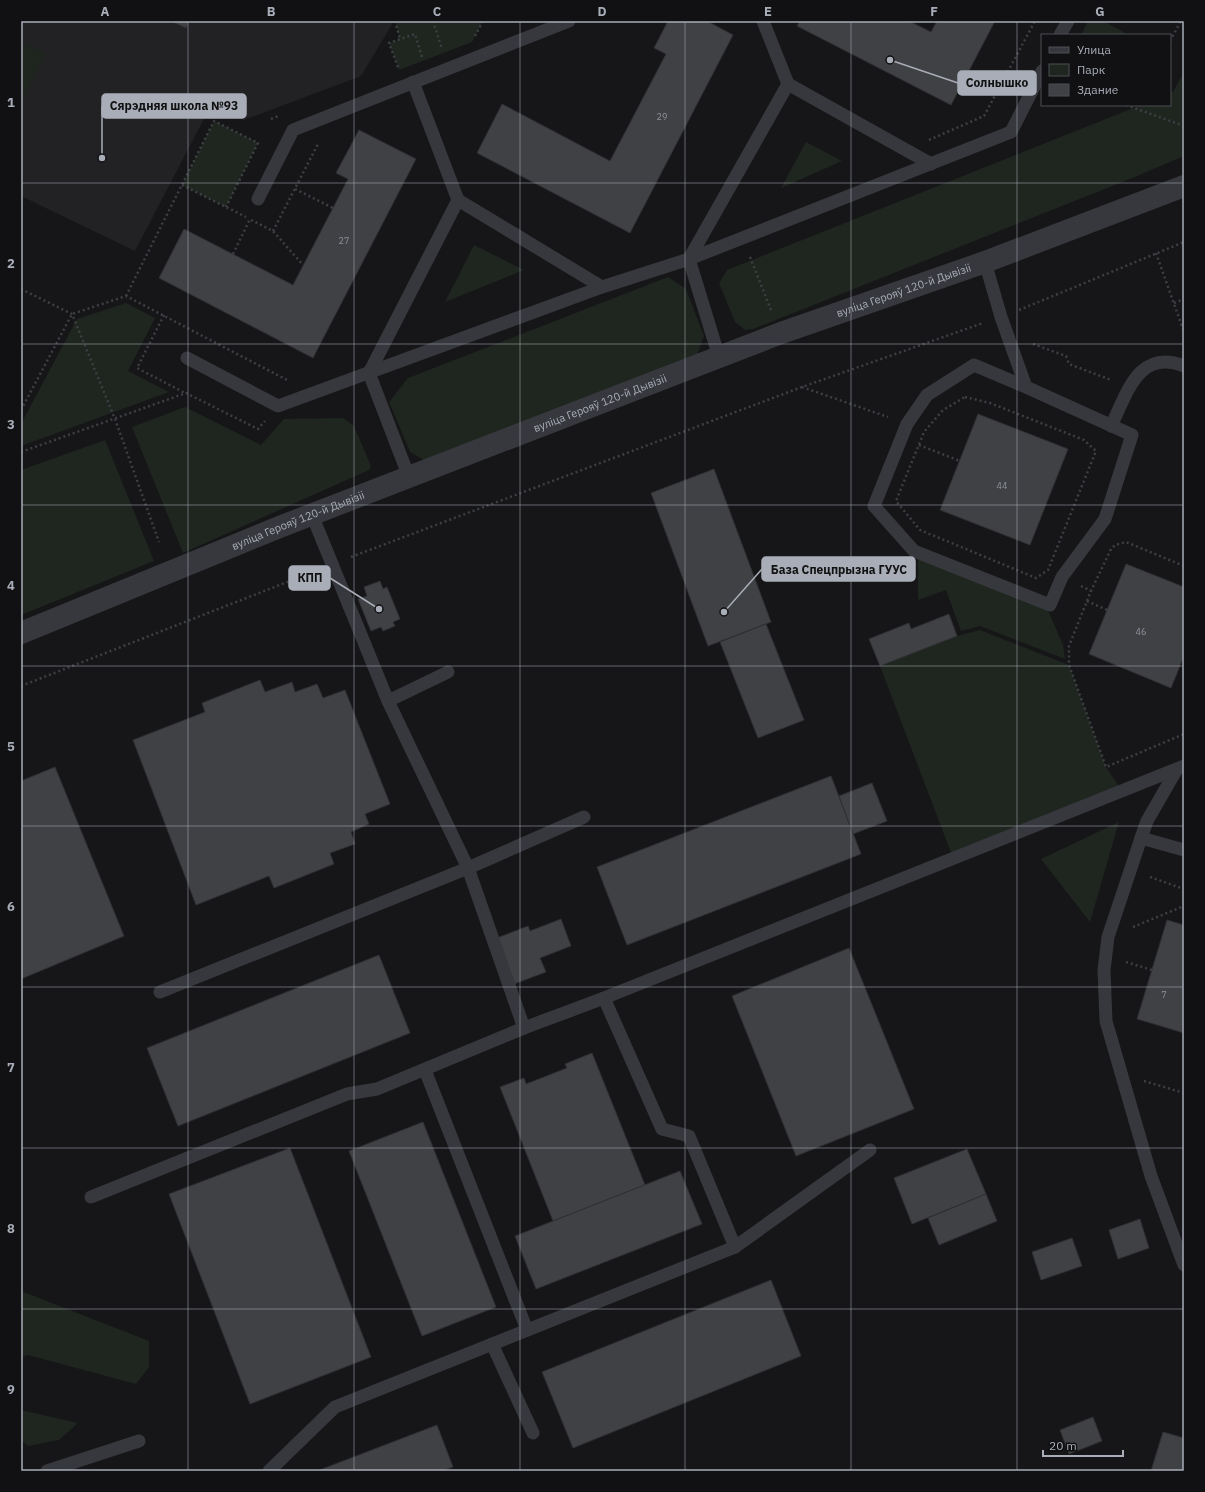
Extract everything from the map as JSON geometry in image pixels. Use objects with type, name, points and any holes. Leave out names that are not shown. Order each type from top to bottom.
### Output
[{"type":"street","name":"вуліца Герояў 120-й Дывізіі","points":[[21,633],[312,515],[781,333],[984,262],[1184,186]]},
{"type":"lane","points":[[258,199],[293,130],[569,21]]},
{"type":"lane","points":[[763,21],[788,84],[931,164]]},
{"type":"lane","points":[[1061,34],[1068,21]]},
{"type":"lane","points":[[188,358],[278,406],[602,287],[689,258],[1011,132],[1041,73]]},
{"type":"lane","points":[[412,82],[458,200],[602,287]]},
{"type":"lane","points":[[719,357],[689,258],[788,84]]},
{"type":"lane","points":[[409,477],[369,373],[458,200]]},
{"type":"lane","points":[[984,262],[1001,317],[1026,387]]},
{"type":"lane","points":[[1112,426],[1135,378],[1145,367],[1156,362],[1172,361],[1184,366]]},
{"type":"lane","points":[[974,365],[1132,435],[1105,519],[1062,577],[1050,605],[914,551],[874,506],[907,424],[927,395],[974,365]]},
{"type":"lane","points":[[312,515],[388,701],[468,868],[524,1028]]},
{"type":"lane","points":[[388,701],[448,672]]},
{"type":"lane","points":[[1181,768],[1147,821],[1108,937],[1104,970],[1106,1021],[1151,1176],[1184,1265]]},
{"type":"lane","points":[[91,1197],[347,1094],[377,1089],[524,1028],[604,998],[1181,768]]},
{"type":"lane","points":[[160,992],[468,868],[584,818]]},
{"type":"lane","points":[[1141,838],[1184,850]]},
{"type":"lane","points":[[604,998],[662,1129],[689,1136],[735,1247]]},
{"type":"lane","points":[[425,1070],[527,1330]]},
{"type":"lane","points":[[269,1471],[335,1407],[735,1247],[870,1150]]},
{"type":"lane","points":[[492,1344],[533,1432]]},
{"type":"lane","points":[[47,1471],[139,1441]]},
{"type":"path","points":[[395,21],[400,39]]},
{"type":"path","points":[[433,21],[444,53]]},
{"type":"path","points":[[472,42],[483,21]]},
{"type":"path","points":[[922,136],[929,140],[984,116],[1035,21]]},
{"type":"path","points":[[1171,38],[1181,21]]},
{"type":"path","points":[[399,70],[390,43],[400,39],[415,34],[424,60]]},
{"type":"path","points":[[1129,106],[1184,126]]},
{"type":"path","points":[[21,410],[72,314],[126,296],[214,121],[258,143],[226,207]]},
{"type":"path","points":[[273,231],[321,139]]},
{"type":"path","points":[[182,185],[273,231],[303,265]]},
{"type":"path","points":[[295,189],[332,208]]},
{"type":"path","points":[[233,254],[250,219]]},
{"type":"path","points":[[742,238],[771,310]]},
{"type":"path","points":[[21,686],[332,565],[802,387],[1001,317],[1184,242]]},
{"type":"path","points":[[1156,253],[1184,332]]},
{"type":"path","points":[[21,289],[72,314],[115,419],[159,542]]},
{"type":"path","points":[[126,296],[290,381]]},
{"type":"path","points":[[1174,303],[1184,299]]},
{"type":"path","points":[[164,316],[137,368],[258,429],[278,406]]},
{"type":"path","points":[[1001,317],[1026,341],[1066,356],[1069,364],[1130,388]]},
{"type":"path","points":[[802,387],[907,424],[924,432]]},
{"type":"path","points":[[21,452],[186,393]]},
{"type":"path","points":[[965,397],[990,403],[1084,440],[1096,451],[1048,570],[1036,578],[920,530],[896,501],[924,432],[943,410],[965,397]]},
{"type":"path","points":[[919,445],[960,461]]},
{"type":"path","points":[[1184,566],[1130,544],[1121,542],[1111,549],[1087,601],[1069,646],[1069,665],[1106,767],[1184,734]]},
{"type":"path","points":[[1087,601],[1107,610]]},
{"type":"path","points":[[1130,870],[1184,889]]},
{"type":"path","points":[[1108,937],[1184,906]]},
{"type":"path","points":[[1106,956],[1152,970]]},
{"type":"path","points":[[1124,1080],[1132,1077],[1184,1093]]},
{"type":"shaded area","points":[[21,21],[394,21],[361,76],[244,120],[209,109],[135,251],[21,196]]},
{"type":"green space","points":[[395,21],[483,21],[472,42],[399,70],[389,43],[400,39]]},
{"type":"green space","points":[[1088,21],[1103,21],[1127,34],[1082,34]]},
{"type":"green space","points":[[21,41],[46,54],[21,102]]},
{"type":"green space","points":[[1184,72],[1184,156],[1130,179],[753,329],[745,330],[735,322],[719,283],[727,270],[1138,106],[1171,106],[1171,93],[1173,92]]},
{"type":"green space","points":[[214,121],[258,143],[226,207],[182,185]]},
{"type":"green space","points":[[806,142],[842,161],[781,188]]},
{"type":"green space","points":[[474,245],[524,270],[445,302]]},
{"type":"green space","points":[[668,277],[686,289],[704,336],[697,355],[427,462],[410,452],[389,402],[408,378]]},
{"type":"green space","points":[[126,303],[155,318],[128,371],[169,392],[21,446],[21,424],[77,319]]},
{"type":"green space","points":[[185,407],[261,445],[284,419],[343,418],[354,426],[371,466],[369,470],[183,553],[132,427]]},
{"type":"green space","points":[[105,440],[154,561],[21,615],[21,470]]},
{"type":"green space","points":[[918,557],[1047,608],[1063,645],[1065,659],[980,626],[961,631],[946,590],[918,600]]},
{"type":"green space","points":[[980,630],[1069,665],[1106,767],[1122,791],[953,858],[880,666],[957,636]]},
{"type":"green space","points":[[1119,822],[1090,922],[1041,859]]},
{"type":"green space","points":[[21,1291],[149,1341],[149,1367],[136,1384],[28,1355],[21,1357]]},
{"type":"green space","points":[[21,1410],[78,1423],[59,1440],[28,1446],[21,1440]]},
{"type":"building","points":[[171,21],[189,21],[186,28]]},
{"type":"building","points":[[668,21],[707,21],[733,35],[630,233],[477,153],[502,104],[610,161],[666,54],[654,48]]},
{"type":"building","points":[[800,21],[909,21],[931,32],[937,21],[995,21],[951,105],[797,26]]},
{"type":"building","points":[[359,130],[416,159],[313,358],[159,278],[184,229],[293,285],[348,179],[336,173]]},
{"type":"building","points":[[978,414],[1068,449],[1030,545],[940,510]]},
{"type":"building","points":[[714,469],[771,622],[708,646],[651,493]]},
{"type":"building","points":[[1126,564],[1184,587],[1184,656],[1171,688],[1089,654]]},
{"type":"building","points":[[380,581],[383,589],[387,587],[400,619],[393,622],[395,626],[383,631],[381,627],[371,631],[358,599],[367,596],[364,587]]},
{"type":"building","points":[[949,614],[957,636],[880,666],[869,639],[909,623],[911,629]]},
{"type":"building","points":[[766,624],[804,720],[758,738],[720,642]]},
{"type":"building","points":[[260,680],[265,692],[292,682],[295,692],[317,684],[323,698],[345,690],[390,804],[365,814],[369,824],[351,832],[355,844],[330,853],[334,864],[274,888],[269,876],[196,905],[133,740],[205,712],[202,703]]},
{"type":"building","points":[[55,767],[124,936],[21,979],[21,781]]},
{"type":"building","points":[[831,776],[861,854],[627,945],[597,867]]},
{"type":"building","points":[[872,783],[887,821],[853,834],[839,796]]},
{"type":"building","points":[[561,919],[571,946],[540,958],[546,972],[514,984],[497,938],[528,926],[530,931]]},
{"type":"building","points":[[1167,920],[1184,925],[1184,1033],[1137,1019]]},
{"type":"building","points":[[849,948],[914,1109],[796,1156],[732,996]]},
{"type":"building","points":[[379,955],[410,1033],[178,1126],[147,1048]]},
{"type":"building","points":[[592,1053],[645,1185],[553,1221],[500,1087],[524,1078],[526,1084],[567,1068],[565,1064]]},
{"type":"building","points":[[423,1122],[496,1307],[422,1336],[349,1151]]},
{"type":"building","points":[[290,1148],[371,1357],[250,1404],[169,1194]]},
{"type":"building","points":[[967,1149],[986,1194],[912,1224],[894,1178]]},
{"type":"building","points":[[680,1171],[702,1224],[536,1289],[515,1236]]},
{"type":"building","points":[[986,1194],[997,1221],[939,1245],[928,1218]]},
{"type":"building","points":[[1140,1219],[1149,1248],[1118,1259],[1109,1230]]},
{"type":"building","points":[[1072,1238],[1082,1266],[1041,1280],[1032,1252]]},
{"type":"building","points":[[771,1280],[801,1356],[573,1448],[542,1372]]},
{"type":"building","points":[[1093,1417],[1102,1441],[1069,1454],[1060,1430]]},
{"type":"building","points":[[437,1425],[453,1467],[442,1471],[317,1471]]},
{"type":"building","points":[[1163,1432],[1184,1438],[1184,1471],[1151,1471]]},
{"type":"place","name":"Солнышко","points":[[890,60]]},
{"type":"place","name":"Сярэдняя школа №93","points":[[102,158]]},
{"type":"place","name":"КПП","points":[[379,609]]},
{"type":"place","name":"База Спецпрызна ГУУС","points":[[724,612]]}]
